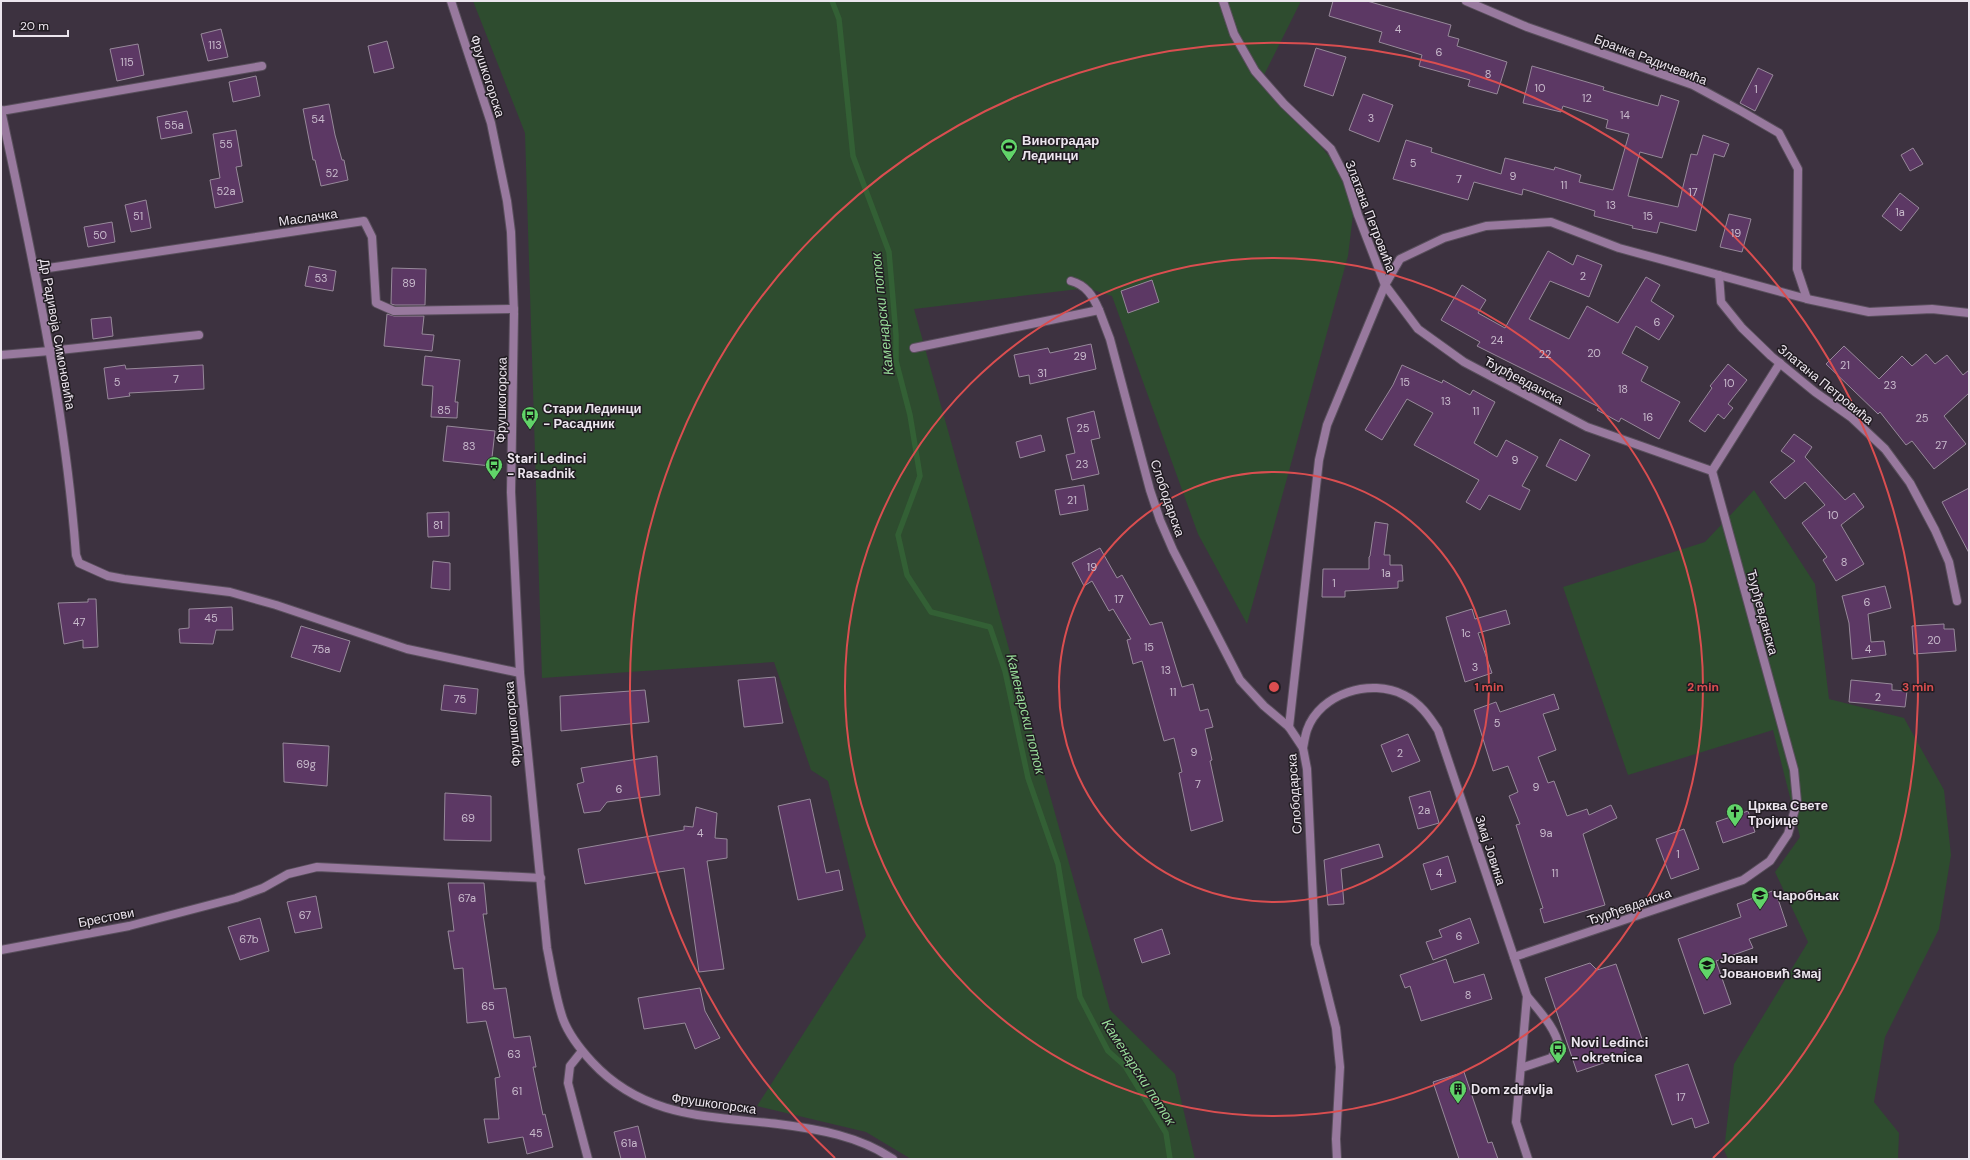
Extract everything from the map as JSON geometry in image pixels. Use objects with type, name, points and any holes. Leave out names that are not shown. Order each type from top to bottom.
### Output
[{"type":"street","name":"Фрушкогорска","points":[[450,1],[488,116],[500,166],[511,232],[514,309],[512,492],[520,673],[548,948],[553,979],[564,1020],[582,1051],[619,1086],[640,1099],[666,1109],[699,1115],[810,1128],[854,1140],[877,1149],[893,1159]]},
{"type":"street","name":"Златана Петровића","points":[[1223,1],[1234,34],[1255,71],[1284,104],[1331,149],[1347,180],[1358,215],[1385,285]]},
{"type":"street","name":"Бранка Радичевића","points":[[1466,1],[1527,27],[1693,85],[1778,133],[1798,169],[1797,269],[1808,299]]},
{"type":"street","points":[[1,111],[262,66]]},
{"type":"street","name":"Др Радивоја Симоновића","points":[[1,111],[35,270],[50,351],[58,400],[76,555],[80,563],[101,573],[124,580],[230,592],[276,605],[407,649],[520,673]]},
{"type":"street","name":"Маслачка","points":[[35,270],[364,221],[372,237],[376,303],[394,311],[514,309]]},
{"type":"street","name":"Златана Петровића","points":[[1385,285],[1400,259],[1444,238],[1486,226],[1551,222],[1619,248],[1808,299]]},
{"type":"street","name":"Златана Петровића","points":[[1719,275],[1721,302],[1742,328],[1780,363],[1815,392],[1852,418],[1885,449],[1910,483],[1935,530],[1949,562],[1957,601]]},
{"type":"street","name":"Слободарска","points":[[1071,281],[1082,284],[1094,299],[1099,310],[1110,339],[1150,490],[1160,520],[1174,550],[1240,680],[1264,706],[1289,727],[1303,748],[1307,769],[1316,944],[1336,1028],[1340,1067],[1336,1139],[1337,1159]]},
{"type":"street","name":"Ђурђевданска","points":[[1385,285],[1418,329],[1464,362],[1587,427],[1712,471],[1794,770],[1797,802],[1788,834],[1770,861],[1743,880],[1514,957]]},
{"type":"street","points":[[1289,727],[1319,460],[1327,424],[1385,285]]},
{"type":"street","points":[[1808,299],[1869,312],[1932,309],[1969,313]]},
{"type":"street","points":[[914,348],[1099,310]]},
{"type":"street","points":[[1,355],[199,335]]},
{"type":"street","points":[[1712,471],[1780,363]]},
{"type":"street","name":"Змај Јовина","points":[[1303,748],[1307,730],[1315,715],[1333,699],[1356,689],[1381,688],[1404,695],[1424,710],[1438,730],[1527,996],[1516,1122],[1528,1159]]},
{"type":"street","name":"Брестови","points":[[1,950],[129,926],[214,904],[263,888],[288,874],[317,867],[540,878]]},
{"type":"street","points":[[1521,1068],[1551,1058],[1559,1047],[1558,1038],[1545,1018],[1527,996]]},
{"type":"street","points":[[582,1051],[570,1066],[568,1083],[588,1159]]},
{"type":"green space","points":[[473,1],[1301,1],[1264,75],[1356,190],[1348,256],[1247,624],[1198,534],[1112,296],[1087,288],[914,309],[1110,1010],[1175,1074],[1195,1159],[911,1159],[866,1132],[757,1106],[866,936],[828,781],[811,770],[774,662],[542,678],[525,133]]},
{"type":"green space","points":[[1754,490],[1815,584],[1829,699],[1904,718],[1944,790],[1951,855],[1939,929],[1885,1037],[1874,1102],[1899,1133],[1898,1159],[1728,1159],[1724,1150],[1734,1064],[1808,942],[1775,872],[1800,837],[1773,730],[1628,775],[1563,587],[1705,542]]},
{"type":"building","points":[[1333,1],[1367,1],[1451,25],[1448,36],[1459,39],[1457,46],[1507,62],[1497,94],[1468,86],[1470,80],[1419,66],[1422,55],[1379,42],[1382,32],[1329,16]]},
{"type":"building","points":[[221,29],[228,57],[208,61],[201,34]]},
{"type":"building","points":[[387,41],[394,68],[374,73],[368,46]]},
{"type":"building","points":[[138,44],[144,75],[117,81],[110,49]]},
{"type":"building","points":[[1316,48],[1346,57],[1333,96],[1304,86]]},
{"type":"building","points":[[1532,66],[1604,87],[1603,90],[1658,106],[1661,95],[1679,101],[1662,158],[1640,152],[1628,196],[1678,207],[1691,154],[1697,155],[1703,135],[1729,144],[1724,157],[1714,154],[1696,231],[1660,222],[1657,233],[1632,228],[1633,226],[1594,216],[1595,211],[1523,189],[1522,195],[1474,182],[1468,200],[1393,179],[1406,140],[1432,148],[1431,152],[1501,174],[1505,158],[1554,170],[1555,167],[1581,175],[1579,182],[1613,190],[1629,134],[1606,128],[1608,120],[1563,106],[1561,112],[1523,103]]},
{"type":"building","points":[[1758,68],[1773,75],[1755,111],[1740,103]]},
{"type":"building","points":[[256,76],[260,96],[233,102],[229,82]]},
{"type":"building","points":[[1363,94],[1393,105],[1379,142],[1349,130]]},
{"type":"building","points":[[329,104],[335,135],[342,160],[344,160],[348,180],[321,186],[315,160],[313,160],[303,109]]},
{"type":"building","points":[[187,111],[192,133],[161,139],[157,117]]},
{"type":"building","points":[[236,130],[242,166],[236,167],[243,202],[215,208],[210,180],[220,178],[213,134]]},
{"type":"building","points":[[1913,148],[1923,164],[1910,171],[1901,155]]},
{"type":"building","points":[[1900,193],[1919,208],[1901,231],[1882,216]]},
{"type":"building","points":[[146,200],[151,228],[131,232],[125,205]]},
{"type":"building","points":[[1729,214],[1751,219],[1742,252],[1720,247]]},
{"type":"building","points":[[112,222],[115,242],[88,247],[84,227]]},
{"type":"building","points":[[1548,251],[1573,265],[1577,255],[1602,265],[1589,297],[1550,281],[1529,319],[1569,339],[1587,306],[1618,323],[1646,277],[1660,285],[1651,301],[1674,316],[1659,340],[1636,326],[1622,353],[1648,367],[1641,381],[1680,402],[1659,439],[1621,418],[1619,422],[1597,410],[1599,407],[1477,346],[1480,342],[1441,320],[1462,285],[1486,300],[1478,313],[1505,328]]},
{"type":"building","points":[[309,266],[336,271],[333,291],[305,286]]},
{"type":"building","points":[[392,268],[426,269],[425,305],[391,304]]},
{"type":"building","points":[[1152,280],[1159,302],[1128,313],[1121,291]]},
{"type":"building","points":[[387,314],[394,316],[424,316],[422,334],[434,335],[432,351],[384,346]]},
{"type":"building","points":[[111,317],[113,336],[93,339],[91,319]]},
{"type":"building","points":[[1091,344],[1096,369],[1030,384],[1029,375],[1019,377],[1014,355],[1048,348],[1050,353]]},
{"type":"building","points":[[1844,346],[1879,379],[1902,356],[1912,366],[1926,354],[1935,364],[1947,355],[1963,375],[1969,370],[1969,393],[1944,416],[1966,444],[1934,469],[1912,441],[1906,445],[1880,412],[1878,414],[1826,364]]},
{"type":"building","points":[[425,356],[460,360],[455,402],[458,402],[457,418],[431,417],[433,386],[422,385]]},
{"type":"building","points":[[1728,364],[1747,380],[1728,404],[1733,408],[1724,419],[1718,414],[1705,432],[1689,421],[1712,388],[1710,386]]},
{"type":"building","points":[[125,365],[126,369],[203,365],[204,389],[129,393],[130,396],[108,399],[104,368]]},
{"type":"building","points":[[1402,365],[1442,383],[1443,380],[1470,395],[1473,390],[1495,402],[1474,443],[1497,457],[1506,440],[1538,457],[1522,486],[1530,490],[1520,510],[1489,495],[1480,510],[1466,502],[1479,480],[1414,445],[1433,413],[1407,399],[1382,440],[1365,430],[1393,385]]},
{"type":"building","points":[[1094,411],[1100,438],[1091,440],[1099,474],[1072,480],[1066,455],[1075,453],[1067,418]]},
{"type":"building","points":[[447,426],[495,431],[491,466],[443,461]]},
{"type":"building","points":[[1794,434],[1812,447],[1805,457],[1845,500],[1854,493],[1864,507],[1841,525],[1864,564],[1836,581],[1823,560],[1827,557],[1802,523],[1825,505],[1805,482],[1785,499],[1770,482],[1795,461],[1781,451]]},
{"type":"building","points":[[1041,435],[1045,451],[1020,458],[1016,442]]},
{"type":"building","points":[[1560,439],[1590,455],[1576,481],[1546,466]]},
{"type":"building","points":[[1084,485],[1088,510],[1060,515],[1055,490]]},
{"type":"building","points":[[1969,488],[1969,553],[1942,502]]},
{"type":"building","points":[[449,512],[449,536],[428,537],[427,513]]},
{"type":"building","points":[[1375,522],[1388,524],[1384,555],[1390,555],[1390,565],[1402,565],[1403,581],[1398,581],[1398,588],[1345,591],[1345,597],[1322,597],[1323,569],[1369,569],[1369,557]]},
{"type":"building","points":[[1100,548],[1117,578],[1122,575],[1150,625],[1162,622],[1182,687],[1193,684],[1200,711],[1208,709],[1213,727],[1205,729],[1212,760],[1210,761],[1223,821],[1191,831],[1179,773],[1182,772],[1174,738],[1164,741],[1142,661],[1133,664],[1127,640],[1131,639],[1113,609],[1109,611],[1092,581],[1084,586],[1072,563]]},
{"type":"building","points":[[433,561],[450,563],[450,590],[431,588]]},
{"type":"building","points":[[1885,586],[1891,608],[1868,614],[1871,642],[1884,641],[1886,655],[1852,659],[1849,623],[1842,596]]},
{"type":"building","points":[[88,599],[96,599],[98,647],[83,648],[83,640],[64,644],[58,603],[88,602]]},
{"type":"building","points":[[232,607],[233,630],[216,630],[213,644],[180,643],[179,629],[189,628],[189,609]]},
{"type":"building","points":[[1472,609],[1475,619],[1506,610],[1510,624],[1478,633],[1492,673],[1465,682],[1446,617]]},
{"type":"building","points":[[1944,624],[1944,629],[1954,629],[1956,651],[1914,654],[1912,626]]},
{"type":"building","points":[[301,626],[350,641],[340,672],[291,657]]},
{"type":"building","points":[[775,677],[783,723],[744,727],[738,680]]},
{"type":"building","points":[[1851,680],[1892,684],[1892,690],[1907,691],[1905,707],[1849,702]]},
{"type":"building","points":[[444,685],[478,689],[476,714],[441,710]]},
{"type":"building","points":[[645,690],[649,722],[561,731],[560,696]]},
{"type":"building","points":[[1554,694],[1559,709],[1543,714],[1556,750],[1538,757],[1548,783],[1554,781],[1567,816],[1587,809],[1589,815],[1611,805],[1617,818],[1583,834],[1605,905],[1544,923],[1540,909],[1543,908],[1516,825],[1520,824],[1509,796],[1518,792],[1508,766],[1493,771],[1474,710],[1496,702],[1500,712]]},
{"type":"building","points":[[1408,734],[1420,761],[1392,772],[1381,745]]},
{"type":"building","points":[[283,743],[329,746],[327,786],[284,782]]},
{"type":"building","points":[[657,756],[660,795],[607,802],[600,811],[584,813],[577,784],[584,782],[581,768]]},
{"type":"building","points":[[1430,791],[1439,823],[1418,829],[1409,797]]},
{"type":"building","points":[[445,793],[491,796],[491,841],[444,840]]},
{"type":"building","points":[[810,799],[826,873],[839,870],[843,890],[798,900],[778,806]]},
{"type":"building","points":[[696,807],[717,813],[715,838],[727,839],[727,858],[707,861],[724,969],[699,972],[684,868],[585,884],[578,849],[684,830],[684,826],[693,827]]},
{"type":"building","name":"Црква Свете Тројице","points":[[1748,811],[1755,832],[1723,843],[1716,822]]},
{"type":"building","points":[[1684,829],[1699,869],[1671,879],[1656,839]]},
{"type":"building","points":[[1379,844],[1383,857],[1341,869],[1344,904],[1328,905],[1324,860]]},
{"type":"building","points":[[1448,856],[1456,882],[1431,890],[1423,864]]},
{"type":"building","points":[[448,883],[484,883],[487,914],[483,914],[494,989],[506,988],[514,1038],[530,1036],[536,1067],[533,1067],[543,1115],[545,1114],[553,1147],[527,1154],[523,1137],[488,1143],[484,1119],[499,1119],[495,1078],[500,1077],[486,1021],[467,1023],[463,968],[454,969],[448,931],[454,931]]},
{"type":"building","points":[[1775,890],[1787,926],[1749,939],[1753,948],[1716,961],[1731,1004],[1704,1014],[1678,939],[1741,917],[1737,904]]},
{"type":"building","points":[[316,896],[322,928],[295,933],[287,902]]},
{"type":"building","points":[[260,918],[269,951],[240,960],[228,927]]},
{"type":"building","points":[[1470,918],[1479,943],[1433,960],[1426,942],[1442,937],[1439,930]]},
{"type":"building","points":[[1162,929],[1170,954],[1142,963],[1134,939]]},
{"type":"building","points":[[1446,959],[1454,983],[1484,974],[1492,999],[1421,1021],[1410,986],[1405,988],[1400,975]]},
{"type":"building","points":[[1590,963],[1597,970],[1616,964],[1642,1039],[1624,1046],[1627,1055],[1577,1072],[1545,978]]},
{"type":"building","points":[[700,988],[705,1011],[720,1038],[695,1049],[685,1023],[644,1029],[638,998]]},
{"type":"building","points":[[1688,1064],[1709,1123],[1695,1128],[1692,1118],[1672,1125],[1655,1075]]},
{"type":"building","name":"Dom zdravlja","points":[[1464,1072],[1488,1143],[1492,1142],[1498,1159],[1459,1159],[1433,1082]]},
{"type":"building","points":[[638,1126],[646,1159],[621,1159],[614,1132]]},
{"type":"waterway","name":"Каменарски поток","points":[[832,1],[839,19],[853,156],[889,252],[896,335],[896,361],[910,415],[920,476],[898,535],[907,575],[931,612],[990,627],[1005,671],[1028,778],[1058,864],[1080,997],[1108,1051],[1125,1066],[1166,1133],[1170,1159]]},
{"type":"place","name":"Виноградар Лединци","points":[[1009,162]]},
{"type":"place","name":"Стари Лединци - Расадник","points":[[530,430]]},
{"type":"place","name":"Stari Ledinci - Rasadnik","points":[[494,480]]},
{"type":"place","name":"Црква Свете Тројице","points":[[1735,827]]},
{"type":"place","name":"Чаробњак","points":[[1760,910]]},
{"type":"place","name":"Јован Јовановић Змај","points":[[1707,980]]},
{"type":"place","name":"Novi Ledinci - okretnica","points":[[1558,1064]]},
{"type":"place","name":"Dom zdravlja","points":[[1458,1104]]}]
